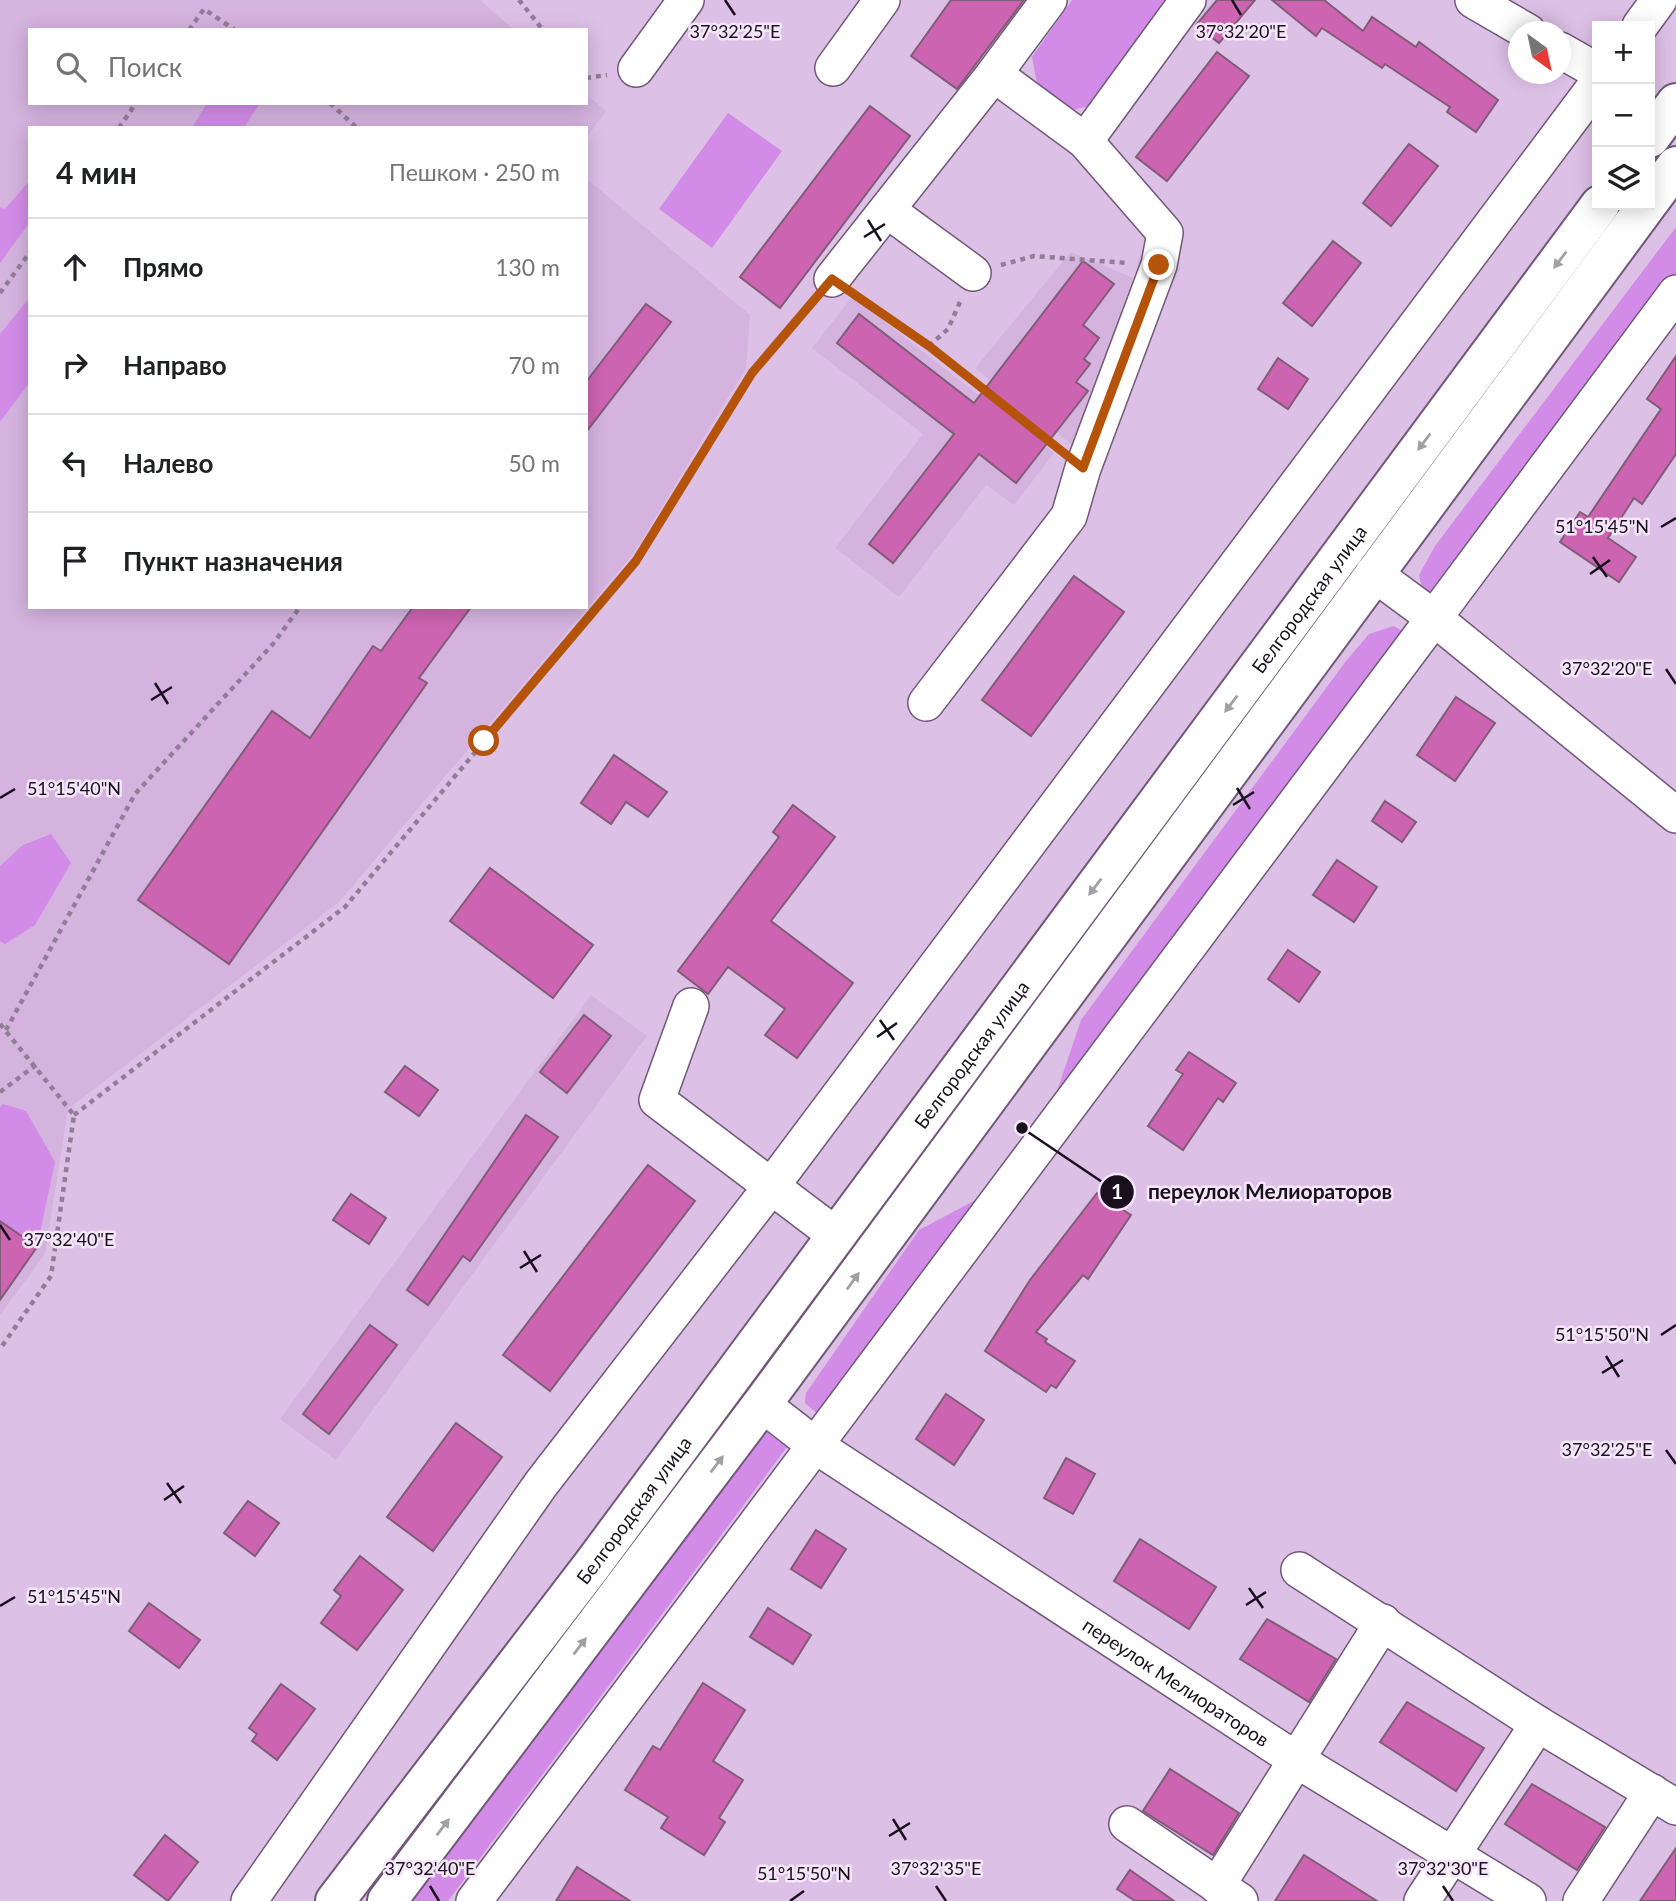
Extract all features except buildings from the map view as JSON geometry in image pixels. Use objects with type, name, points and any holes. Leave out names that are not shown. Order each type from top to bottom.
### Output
[{"type":"main road","name":"Белгородская улица","points":[[1655,194],[1676,166]]},
{"type":"main road","name":"Белгородская улица","points":[[335,1901],[593,1564],[1596,210]]},
{"type":"main road","name":"Белгородская улица","points":[[387,1901],[762,1404],[1643,210]]},
{"type":"street","points":[[636,69],[686,0]]},
{"type":"street","points":[[832,68],[882,0]]},
{"type":"street","points":[[832,279],[1049,0]]},
{"type":"street","points":[[1085,141],[1188,0]]},
{"type":"street","points":[[1473,0],[1509,21]]},
{"type":"street","points":[[1644,21],[1659,0]]},
{"type":"street","points":[[1571,56],[1592,68]]},
{"type":"street","points":[[926,703],[1069,516],[1083,468],[1159,265],[1166,233],[1085,141],[994,74]]},
{"type":"street","points":[[249,1901],[541,1484],[771,1188],[1592,91]]},
{"type":"street","points":[[887,210],[973,273]]},
{"type":"street","points":[[474,1901],[1676,293]]},
{"type":"street","points":[[1373,573],[1434,618],[1676,815]]},
{"type":"street","points":[[691,1006],[657,1100],[837,1236]]},
{"type":"street","name":"переулок Мелиораторов","points":[[762,1404],[816,1446],[1295,1759],[1528,1901]]},
{"type":"street","points":[[1299,1570],[1538,1724],[1664,1799],[1581,1901]]},
{"type":"street","points":[[1127,1824],[1229,1893],[1295,1759],[1383,1622]]},
{"type":"street","points":[[1422,1901],[1538,1724]]},
{"type":"path","points":[[519,0],[541,28]]},
{"type":"path","points":[[190,28],[204,9],[232,28]]},
{"type":"path","points":[[120,126],[135,105]]},
{"type":"path","points":[[332,105],[355,126]]},
{"type":"path","points":[[0,293],[28,255]]},
{"type":"path","points":[[1034,256],[1159,265]]},
{"type":"path","points":[[0,1349],[51,1276],[74,1115],[345,907],[636,561],[752,373],[832,279],[929,346],[1083,468]]},
{"type":"path","points":[[6,1030],[135,794],[273,644],[299,609]]},
{"type":"path","points":[[0,1024],[74,1115]]},
{"type":"path","points":[[0,1091],[36,1065]]},
{"type":"shaded area","points":[[0,0],[480,0],[512,28],[28,28],[28,105],[588,105],[588,96],[606,111],[588,135],[588,126],[28,126],[28,609],[587,609],[339,902],[68,1109],[45,1254],[0,1315]]},
{"type":"shaded area","points":[[1072,0],[1171,0],[1097,104],[1073,110],[1037,84],[1032,57]]},
{"type":"shaded area","points":[[206,105],[259,105],[245,126],[193,126]]},
{"type":"shaded area","points":[[728,113],[782,151],[712,248],[659,209]]},
{"type":"shaded area","points":[[588,180],[750,315],[746,368],[633,554],[588,607]]},
{"type":"shaded area","points":[[28,182],[28,225],[0,263],[0,207],[5,209]]},
{"type":"shaded area","points":[[1676,227],[1676,290],[1438,600],[1422,588],[1419,575],[1435,546]]},
{"type":"shaded area","points":[[1071,252],[1133,278],[1076,448],[975,368]]},
{"type":"shaded area","points":[[852,297],[1054,453],[1014,505],[986,485],[899,597],[835,548],[923,434],[812,348]]},
{"type":"shaded area","points":[[28,299],[28,385],[0,422],[0,334]]},
{"type":"shaded area","points":[[1394,626],[1414,638],[821,1417],[805,1403],[806,1393],[919,1230],[983,1196],[1055,1097],[1081,1020],[1346,661],[1369,634]]},
{"type":"shaded area","points":[[51,834],[71,863],[35,925],[5,944],[0,941],[0,866],[23,845]]},
{"type":"shaded area","points":[[591,995],[647,1036],[336,1460],[280,1419]]},
{"type":"shaded area","points":[[3,1104],[26,1111],[55,1162],[37,1247],[0,1221],[0,1107]]},
{"type":"shaded area","points":[[778,1424],[793,1439],[448,1901],[407,1901],[756,1430]]},
{"type":"place","name":"переулок Мелиораторов","points":[[1022,1128]]},
{"type":"route","points":[[484,741],[636,561],[752,373],[832,279],[929,346],[1083,468],[1159,265]]}]
